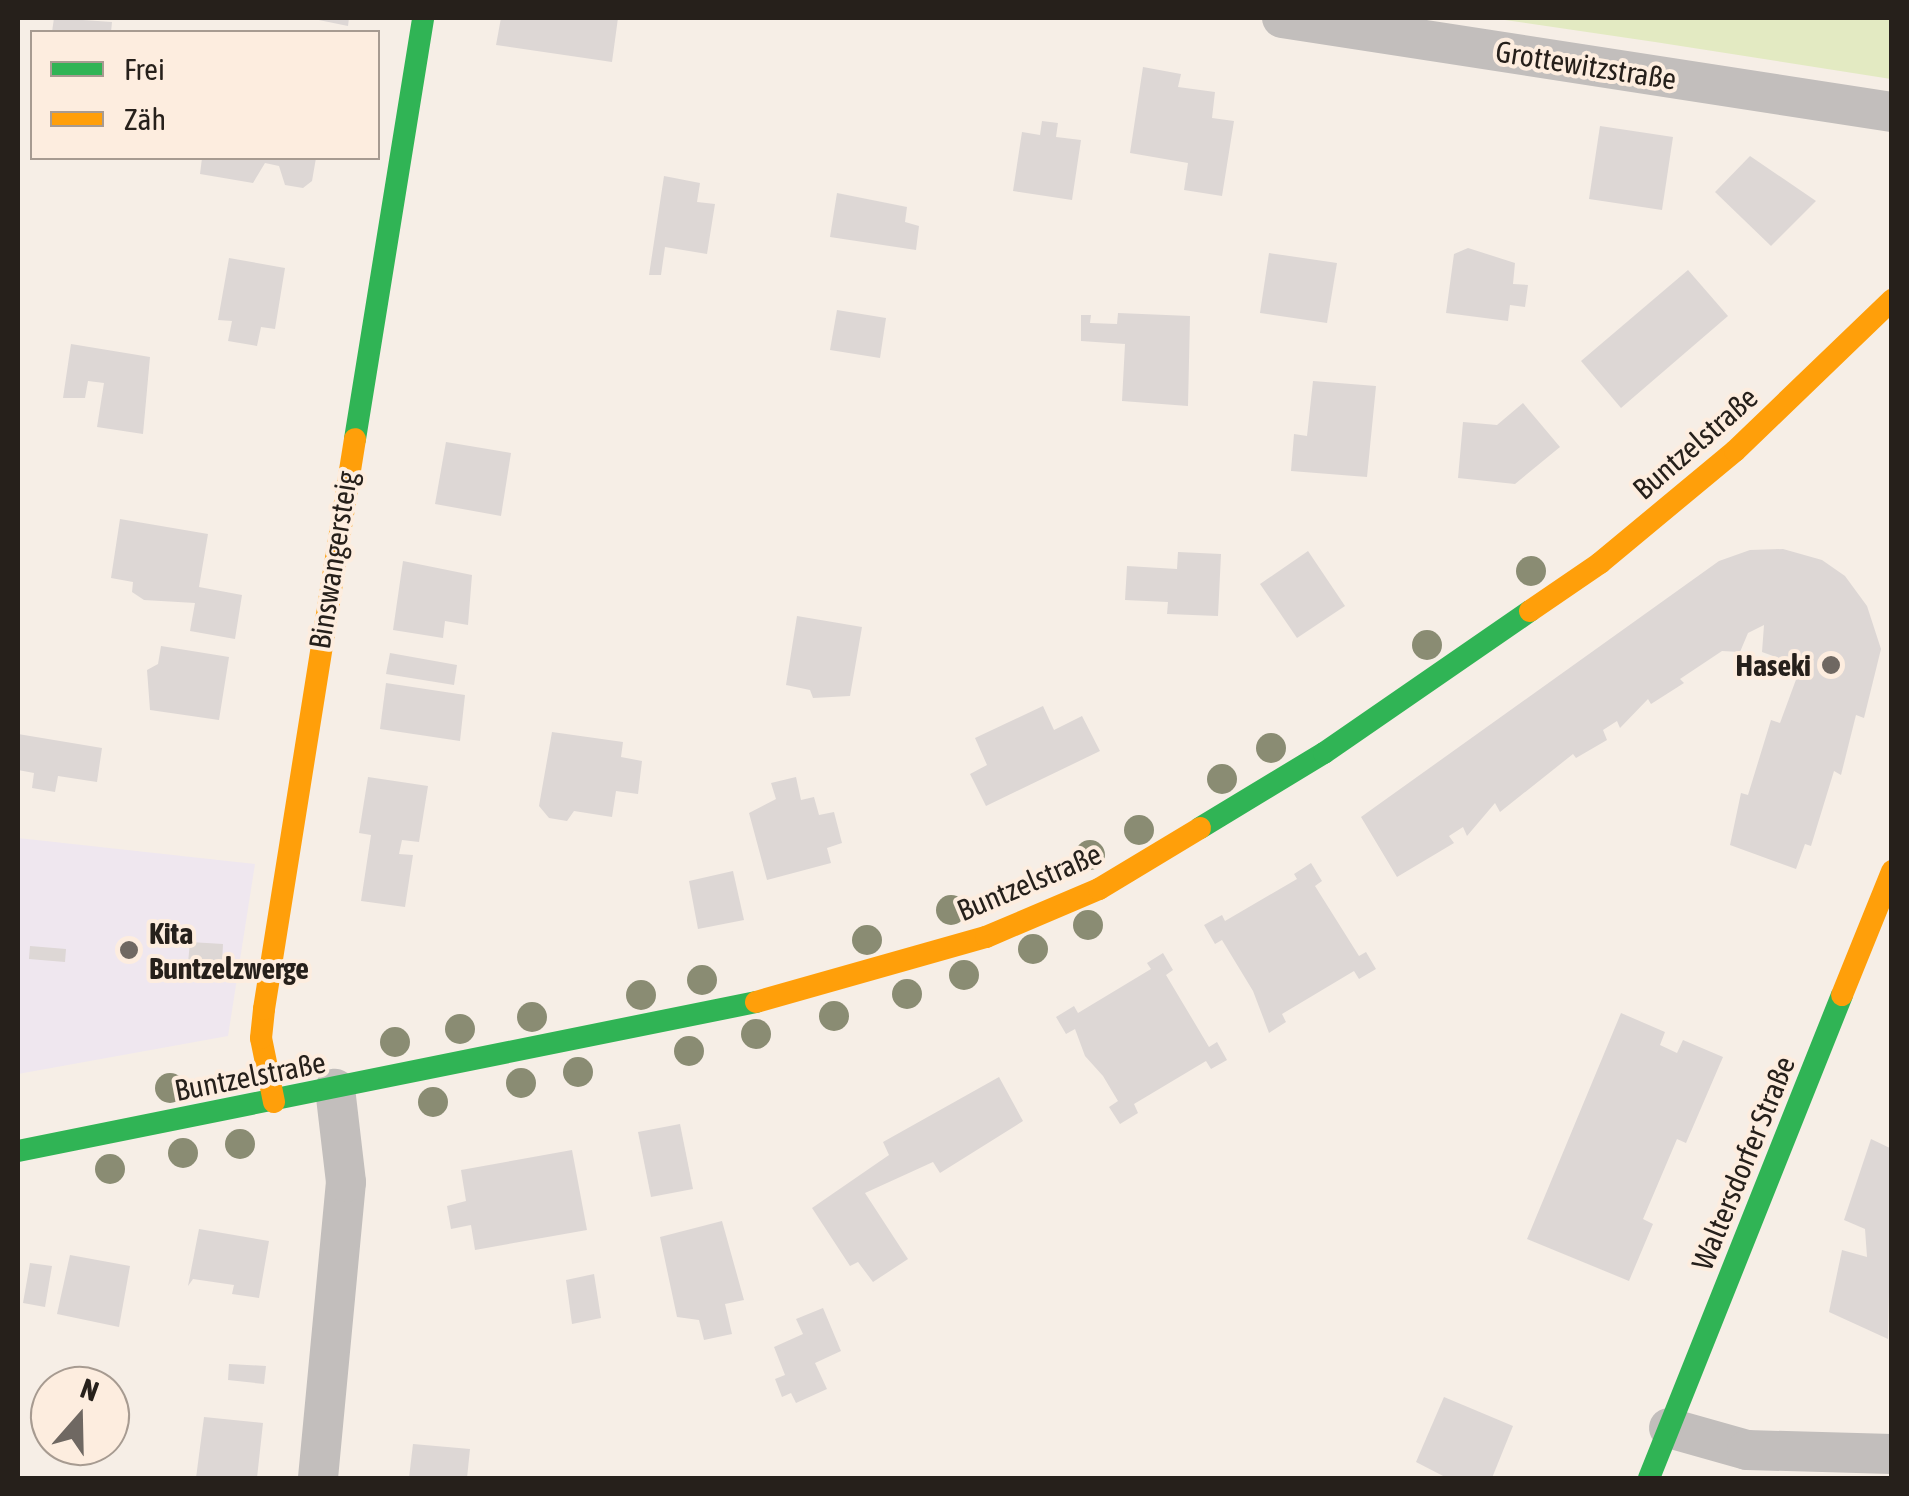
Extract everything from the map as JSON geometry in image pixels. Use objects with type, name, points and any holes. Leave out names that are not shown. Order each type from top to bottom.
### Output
[{"type":"street","name":"Binswangersteig","points":[[274,1102],[261,1038],[264,1010],[423,18]]},
{"type":"street","name":"Grottewitzstraße","points":[[1282,18],[1892,112]]},
{"type":"street","name":"Buntzelstraße","points":[[18,1152],[336,1090],[824,985],[986,937],[1099,889],[1324,753],[1600,562],[1735,451],[1892,300]]},
{"type":"street","name":"Waltersdorfer Straße","points":[[1649,1478],[1892,871]]},
{"type":"street","points":[[318,1478],[346,1182],[336,1090]]},
{"type":"street","points":[[1670,1428],[1747,1450],[1892,1454]]},
{"type":"shaded area","name":"Kita Buntzelzwerge","points":[[18,838],[255,864],[228,1036],[18,1074]]},
{"type":"green space","points":[[1491,18],[1891,18],[1891,79],[1655,42]]},
{"type":"building","points":[[54,18],[112,22],[111,30],[52,30]]},
{"type":"building","points":[[309,18],[349,18],[348,26]]},
{"type":"building","points":[[501,18],[618,18],[612,62],[496,45]]},
{"type":"building","points":[[1143,67],[1181,74],[1178,87],[1215,92],[1212,118],[1234,121],[1222,196],[1184,190],[1188,163],[1130,153]]},
{"type":"building","points":[[1042,121],[1058,123],[1056,137],[1081,140],[1072,200],[1013,191],[1022,132],[1040,135]]},
{"type":"building","points":[[1600,126],[1673,137],[1662,210],[1589,199]]},
{"type":"building","points":[[1750,156],[1816,201],[1771,246],[1715,192]]},
{"type":"building","points":[[202,160],[316,160],[312,181],[303,188],[285,185],[279,166],[265,163],[253,183],[200,174]]},
{"type":"building","points":[[664,176],[700,183],[697,202],[715,204],[707,254],[665,247],[661,275],[649,275]]},
{"type":"building","points":[[837,193],[907,207],[905,222],[919,226],[916,250],[830,237]]},
{"type":"building","points":[[1468,248],[1515,263],[1513,284],[1528,285],[1525,307],[1510,305],[1508,321],[1446,313],[1454,254]]},
{"type":"building","points":[[1269,253],[1337,263],[1327,323],[1260,313]]},
{"type":"building","points":[[229,258],[285,268],[275,329],[261,327],[257,346],[228,341],[232,321],[218,320]]},
{"type":"building","points":[[1688,270],[1728,316],[1621,408],[1581,361]]},
{"type":"building","points":[[837,310],[886,318],[880,358],[830,350]]},
{"type":"building","points":[[1118,313],[1190,316],[1188,406],[1122,401],[1125,344],[1081,341],[1081,315],[1091,315],[1090,323],[1117,324]]},
{"type":"building","points":[[71,344],[150,357],[143,434],[97,427],[104,383],[88,381],[85,398],[63,398]]},
{"type":"building","points":[[1313,381],[1376,386],[1367,477],[1291,471],[1294,434],[1307,436]]},
{"type":"building","points":[[1523,403],[1560,447],[1515,484],[1458,478],[1463,422],[1497,425]]},
{"type":"building","points":[[446,442],[511,453],[501,516],[435,504]]},
{"type":"building","points":[[120,519],[208,534],[199,587],[242,595],[235,639],[190,631],[195,603],[144,600],[132,592],[133,582],[111,578]]},
{"type":"building","points":[[1783,549],[1822,560],[1845,576],[1867,606],[1881,649],[1864,718],[1856,715],[1841,775],[1834,771],[1811,846],[1805,844],[1796,869],[1730,845],[1741,793],[1748,795],[1771,720],[1780,723],[1801,666],[1762,652],[1764,625],[1748,633],[1740,652],[1722,651],[1680,679],[1684,683],[1651,704],[1648,699],[1620,728],[1617,721],[1603,730],[1607,740],[1576,758],[1573,754],[1500,812],[1495,803],[1467,836],[1463,827],[1449,836],[1454,843],[1397,877],[1361,817],[1719,561],[1750,550]]},
{"type":"building","points":[[1308,551],[1345,606],[1297,638],[1260,584]]},
{"type":"building","points":[[1178,552],[1221,554],[1218,616],[1167,614],[1168,602],[1125,600],[1127,566],[1177,569]]},
{"type":"building","points":[[403,561],[472,575],[468,625],[445,621],[443,638],[393,630]]},
{"type":"building","points":[[797,616],[862,627],[850,696],[813,698],[810,690],[786,685]]},
{"type":"building","points":[[161,646],[229,657],[219,720],[150,710],[147,670],[158,664]]},
{"type":"building","points":[[390,653],[457,665],[454,685],[386,674]]},
{"type":"building","points":[[386,683],[465,695],[460,741],[380,729]]},
{"type":"building","points":[[1043,706],[1054,730],[1082,716],[1100,751],[986,806],[970,774],[987,765],[975,738]]},
{"type":"building","points":[[552,732],[623,742],[621,757],[642,761],[638,794],[616,791],[612,817],[574,811],[567,821],[549,818],[539,806]]},
{"type":"building","points":[[18,734],[102,748],[97,782],[58,776],[55,792],[32,788],[34,773],[18,770]]},
{"type":"building","points":[[368,777],[428,786],[419,842],[402,840],[399,854],[413,855],[405,907],[361,901],[371,835],[359,833]]},
{"type":"building","points":[[796,777],[801,800],[814,797],[819,815],[834,812],[842,843],[827,848],[831,863],[767,880],[749,813],[776,799],[771,783]]},
{"type":"building","points":[[1311,863],[1322,881],[1315,886],[1359,956],[1366,952],[1376,969],[1359,979],[1354,971],[1282,1014],[1286,1022],[1269,1033],[1253,991],[1222,940],[1215,944],[1204,925],[1222,915],[1225,921],[1297,879],[1294,874]]},
{"type":"building","points":[[733,871],[744,920],[698,929],[689,881]]},
{"type":"building","points":[[190,942],[223,944],[222,964],[188,963]]},
{"type":"building","points":[[30,946],[66,949],[65,962],[29,959]]},
{"type":"building","points":[[1163,953],[1173,970],[1166,975],[1209,1047],[1217,1042],[1227,1060],[1211,1069],[1206,1061],[1134,1104],[1138,1113],[1120,1124],[1109,1107],[1118,1101],[1085,1056],[1075,1029],[1066,1034],[1056,1017],[1074,1006],[1078,1013],[1151,969],[1147,963]]},
{"type":"building","points":[[1621,1013],[1665,1032],[1660,1045],[1677,1053],[1683,1040],[1723,1057],[1686,1143],[1677,1139],[1643,1219],[1653,1224],[1629,1281],[1527,1239]]},
{"type":"building","points":[[999,1077],[1023,1121],[940,1173],[933,1162],[865,1193],[908,1259],[873,1282],[858,1262],[850,1266],[812,1208],[889,1155],[883,1142]]},
{"type":"building","points":[[680,1124],[693,1189],[651,1197],[638,1132]]},
{"type":"building","points":[[1871,1139],[1892,1149],[1888,1339],[1829,1312],[1842,1250],[1867,1257],[1865,1229],[1844,1220]]},
{"type":"building","points":[[572,1150],[587,1230],[475,1250],[471,1225],[451,1229],[447,1206],[466,1201],[461,1170]]},
{"type":"building","points":[[722,1221],[744,1300],[725,1304],[732,1334],[704,1340],[699,1320],[677,1317],[660,1237]]},
{"type":"building","points":[[199,1229],[269,1241],[259,1298],[232,1294],[234,1285],[193,1279],[188,1286]]},
{"type":"building","points":[[70,1255],[130,1266],[119,1327],[57,1314]]},
{"type":"building","points":[[30,1263],[52,1266],[45,1307],[23,1303]]},
{"type":"building","points":[[594,1274],[601,1318],[572,1324],[566,1280]]},
{"type":"building","points":[[823,1308],[841,1351],[815,1363],[827,1389],[796,1403],[791,1393],[782,1397],[775,1379],[785,1375],[774,1347],[803,1334],[796,1319]]},
{"type":"building","points":[[229,1364],[266,1366],[264,1384],[228,1380]]},
{"type":"building","points":[[1444,1397],[1513,1426],[1492,1478],[1447,1478],[1416,1462]]},
{"type":"building","points":[[204,1417],[263,1423],[257,1478],[196,1478]]},
{"type":"building","points":[[413,1444],[470,1449],[467,1478],[409,1478]]},
{"type":"traffic: fast","points":[[355,439],[423,18]]},
{"type":"traffic: fast","points":[[1200,828],[1324,753],[1530,611]]},
{"type":"traffic: fast","points":[[1649,1478],[1842,995]]},
{"type":"traffic: fast","points":[[18,1151],[756,1002]]},
{"type":"traffic: slow","points":[[1530,611],[1600,563],[1735,451],[1892,300]]},
{"type":"traffic: slow","points":[[274,1102],[261,1038],[264,1009],[355,439]]},
{"type":"traffic: slow","points":[[756,1002],[986,937],[1099,889],[1200,828]]},
{"type":"traffic: slow","points":[[1842,995],[1892,871]]},
{"type":"place","name":"Haseki","points":[[1831,665]]},
{"type":"place","name":"Kita Buntzelzwerge","points":[[129,950]]}]
